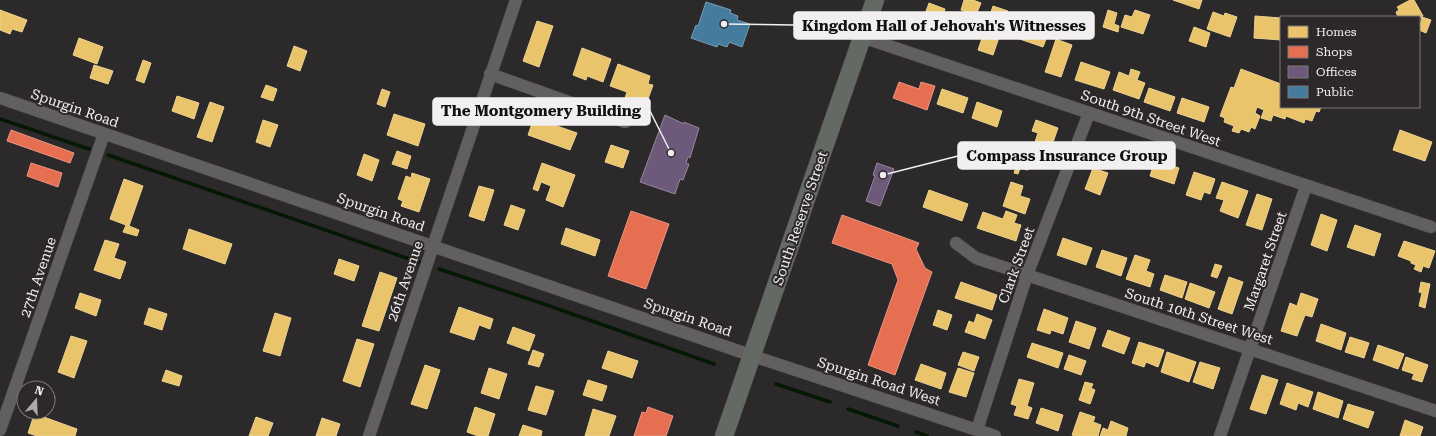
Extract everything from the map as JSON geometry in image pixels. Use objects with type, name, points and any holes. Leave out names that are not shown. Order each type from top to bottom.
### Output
[{"type":"highway","name":"South Reserve Street","points":[[724,436],[753,356],[875,0]]},
{"type":"street","name":"26th Avenue","points":[[369,436],[516,0]]},
{"type":"street","name":"South 9th Street West","points":[[862,37],[1431,227]]},
{"type":"street","points":[[490,74],[625,122]]},
{"type":"street","name":"Spurgin Road","points":[[0,98],[753,356]]},
{"type":"street","name":"Clark Street","points":[[977,430],[1027,275],[1089,113]]},
{"type":"street","name":"27th Avenue","points":[[0,430],[104,134]]},
{"type":"street","name":"Margaret Street","points":[[1220,436],[1306,186]]},
{"type":"street","name":"South 10th Street West","points":[[956,243],[976,258],[1436,411]]},
{"type":"street","name":"Spurgin Road West","points":[[753,356],[995,436]]},
{"type":"building: Homes","points":[[964,0],[973,0],[981,3],[976,15],[961,10]]},
{"type":"building: Homes","points":[[1173,0],[1202,0],[1199,9]]},
{"type":"building: Homes","points":[[1410,0],[1414,0],[1423,16],[1420,18],[1420,16],[1398,16],[1396,12],[1399,10],[1397,7]]},
{"type":"building: Homes","points":[[929,3],[945,9],[939,27],[922,22]]},
{"type":"building: Homes","points":[[993,6],[1008,11],[993,55],[978,50]]},
{"type":"building: Homes","points":[[0,10],[27,20],[22,32],[12,29],[10,34],[0,30]]},
{"type":"building: Homes","points":[[1108,10],[1117,13],[1114,24],[1119,26],[1118,32],[1103,27]]},
{"type":"building: Homes","points":[[1135,10],[1150,15],[1143,34],[1121,27],[1125,15],[1132,17]]},
{"type":"building: Homes","points":[[1213,12],[1224,16],[1225,13],[1237,17],[1230,37],[1207,29]]},
{"type":"building: Homes","points":[[1255,16],[1280,18],[1280,40],[1254,38]]},
{"type":"building: Homes","points":[[1422,17],[1431,20],[1426,33],[1420,30]]},
{"type":"building: Homes","points":[[1016,20],[1049,31],[1043,47],[1011,36]]},
{"type":"building: Homes","points":[[537,21],[553,26],[539,67],[523,61]]},
{"type":"building: Homes","points":[[1194,27],[1210,33],[1206,47],[1189,41]]},
{"type":"building: Homes","points":[[79,38],[103,47],[97,64],[73,55]]},
{"type":"building: Homes","points":[[1056,39],[1072,45],[1061,77],[1045,72]]},
{"type":"building: Homes","points":[[294,46],[307,51],[300,71],[287,66]]},
{"type":"building: Homes","points":[[582,48],[611,59],[603,82],[587,76],[586,80],[573,75]]},
{"type":"building: Homes","points":[[143,60],[151,63],[144,83],[136,80]]},
{"type":"building: Homes","points":[[1081,62],[1110,72],[1104,89],[1075,80]]},
{"type":"building: Homes","points":[[618,64],[650,76],[648,84],[653,85],[646,105],[625,98],[627,92],[610,86]]},
{"type":"building: Homes","points":[[94,65],[113,71],[108,84],[90,78]]},
{"type":"building: Homes","points":[[1131,69],[1140,72],[1137,80],[1145,83],[1139,99],[1113,90],[1119,72],[1129,76]]},
{"type":"building: Homes","points":[[1241,69],[1280,84],[1280,108],[1321,108],[1319,112],[1316,111],[1312,121],[1305,119],[1304,123],[1286,116],[1285,119],[1273,115],[1271,121],[1261,118],[1264,110],[1257,107],[1255,113],[1260,116],[1255,129],[1251,127],[1249,132],[1241,129],[1239,133],[1232,131],[1234,126],[1224,122],[1225,118],[1220,116],[1231,87],[1234,88]]},
{"type":"building: Homes","points":[[266,85],[277,89],[273,101],[261,97]]},
{"type":"building: Homes","points":[[1149,88],[1175,97],[1170,111],[1144,102]]},
{"type":"building: Homes","points":[[382,89],[390,92],[385,107],[377,104]]},
{"type":"building: Homes","points":[[942,89],[968,98],[963,113],[937,104]]},
{"type":"building: Homes","points":[[177,96],[199,103],[194,119],[172,111]]},
{"type":"building: Homes","points":[[1182,98],[1209,107],[1204,122],[1177,113]]},
{"type":"building: Homes","points":[[210,102],[224,107],[212,142],[197,137]]},
{"type":"building: Homes","points":[[977,102],[1002,111],[997,127],[972,118]]},
{"type":"building: Homes","points":[[394,114],[425,124],[418,146],[387,135]]},
{"type":"building: Homes","points":[[534,118],[577,133],[570,150],[528,135]]},
{"type":"building: Homes","points":[[263,120],[278,125],[270,147],[256,142]]},
{"type":"building: Homes","points":[[1036,120],[1058,128],[1051,148],[1035,142],[1038,133],[1032,131]]},
{"type":"building: Homes","points":[[1400,130],[1432,142],[1425,161],[1393,150]]},
{"type":"building: Homes","points":[[611,145],[629,151],[623,168],[605,162]]},
{"type":"building: Homes","points":[[1024,145],[1047,153],[1042,166],[1031,162],[1028,170],[1020,168],[1018,174],[1014,173]]},
{"type":"building: Homes","points":[[397,151],[411,156],[407,169],[392,164]]},
{"type":"building: Homes","points":[[364,154],[379,160],[372,181],[357,175]]},
{"type":"building: Homes","points":[[1155,160],[1179,168],[1174,184],[1150,176]]},
{"type":"building: Homes","points":[[542,163],[575,175],[563,207],[546,200],[551,186],[541,182],[538,191],[533,189]]},
{"type":"building: Homes","points":[[1093,168],[1108,173],[1100,195],[1085,189]]},
{"type":"building: Homes","points":[[1194,172],[1215,179],[1210,194],[1204,192],[1201,200],[1186,195]]},
{"type":"building: Homes","points":[[412,173],[430,179],[419,212],[401,206],[403,201],[398,199],[406,176],[411,178]]},
{"type":"building: Homes","points":[[124,179],[143,186],[129,226],[139,230],[137,236],[123,232],[126,225],[110,219]]},
{"type":"building: Homes","points":[[1011,182],[1023,186],[1020,196],[1030,199],[1025,214],[1003,206]]},
{"type":"building: Homes","points":[[1222,182],[1248,191],[1238,218],[1220,211],[1224,200],[1216,198]]},
{"type":"building: Homes","points":[[479,186],[494,190],[484,221],[469,216]]},
{"type":"building: Homes","points":[[929,190],[968,204],[962,221],[923,207]]},
{"type":"building: Homes","points":[[1257,194],[1272,199],[1262,230],[1246,225]]},
{"type":"building: Homes","points":[[511,205],[525,210],[518,230],[504,225]]},
{"type":"building: Homes","points":[[1006,211],[1017,215],[1014,223],[1021,225],[1016,241],[977,228],[983,212],[1003,219]]},
{"type":"building: Homes","points":[[1321,214],[1337,220],[1327,251],[1311,245]]},
{"type":"building: Homes","points":[[1355,225],[1381,234],[1374,256],[1347,247]]},
{"type":"building: Homes","points":[[566,228],[600,240],[595,256],[561,244]]},
{"type":"building: Homes","points":[[189,229],[232,244],[225,264],[183,249]]},
{"type":"building: Homes","points":[[1063,238],[1092,248],[1086,265],[1057,255]]},
{"type":"building: Homes","points":[[105,240],[119,244],[114,258],[126,262],[120,279],[94,270]]},
{"type":"building: Homes","points":[[1404,241],[1435,251],[1429,268],[1423,266],[1421,272],[1414,269],[1416,265],[1411,263],[1411,261],[1398,256]]},
{"type":"building: Homes","points":[[1102,250],[1127,258],[1121,276],[1096,267]]},
{"type":"building: Homes","points":[[1135,255],[1150,260],[1146,271],[1154,274],[1150,287],[1126,279]]},
{"type":"building: Homes","points":[[339,259],[359,266],[354,281],[334,274]]},
{"type":"building: Homes","points":[[1215,264],[1222,266],[1217,278],[1211,276]]},
{"type":"building: Homes","points":[[380,272],[397,278],[379,331],[362,326]]},
{"type":"building: Homes","points":[[1165,275],[1187,282],[1182,298],[1160,290]]},
{"type":"building: Homes","points":[[1229,277],[1243,282],[1232,314],[1218,309]]},
{"type":"building: Homes","points":[[961,282],[997,295],[992,310],[955,298]]},
{"type":"building: Homes","points":[[1421,282],[1430,284],[1425,308],[1419,306],[1422,293],[1419,292]]},
{"type":"building: Homes","points":[[1190,283],[1215,292],[1209,308],[1185,299]]},
{"type":"building: Homes","points":[[80,293],[101,300],[96,316],[75,308]]},
{"type":"building: Homes","points":[[1301,293],[1318,299],[1312,317],[1305,315],[1297,336],[1281,331],[1290,303],[1297,306]]},
{"type":"building: Homes","points":[[459,307],[493,319],[490,329],[479,325],[474,340],[450,332]]},
{"type":"building: Homes","points":[[149,308],[167,314],[162,330],[144,324]]},
{"type":"building: Homes","points":[[1044,309],[1068,318],[1063,334],[1051,330],[1050,334],[1037,330]]},
{"type":"building: Homes","points":[[938,310],[952,315],[947,330],[933,325]]},
{"type":"building: Homes","points":[[275,313],[291,318],[280,356],[263,351]]},
{"type":"building: Homes","points":[[977,314],[992,320],[985,339],[965,332],[969,321],[974,323]]},
{"type":"building: Homes","points":[[1076,321],[1096,328],[1089,349],[1069,342]]},
{"type":"building: Homes","points":[[1321,324],[1346,333],[1341,350],[1316,341]]},
{"type":"building: Homes","points":[[513,327],[535,335],[529,351],[507,343]]},
{"type":"building: Homes","points":[[1108,330],[1130,338],[1124,354],[1102,346]]},
{"type":"building: Homes","points":[[71,336],[87,341],[74,378],[58,372]]},
{"type":"building: Homes","points":[[1350,337],[1369,343],[1364,358],[1345,352]]},
{"type":"building: Homes","points":[[357,339],[374,344],[360,387],[343,381]]},
{"type":"building: Homes","points":[[1139,342],[1164,350],[1158,367],[1146,362],[1144,367],[1132,363]]},
{"type":"building: Homes","points":[[1032,343],[1063,353],[1058,368],[1027,357]]},
{"type":"building: Homes","points":[[1378,345],[1404,354],[1398,369],[1373,360]]},
{"type":"building: Homes","points":[[533,350],[544,354],[539,367],[528,364]]},
{"type":"building: Homes","points":[[608,351],[638,361],[632,378],[602,368]]},
{"type":"building: Homes","points":[[963,352],[979,357],[974,371],[958,365]]},
{"type":"building: Homes","points":[[1167,352],[1196,362],[1189,382],[1161,372]]},
{"type":"building: Homes","points":[[1069,355],[1086,361],[1081,375],[1064,369]]},
{"type":"building: Homes","points":[[1406,357],[1428,365],[1422,382],[1412,379],[1414,374],[1402,370]]},
{"type":"building: Homes","points":[[1200,362],[1220,368],[1213,389],[1193,382]]},
{"type":"building: Homes","points":[[921,364],[946,373],[941,389],[915,380]]},
{"type":"building: Homes","points":[[425,365],[440,370],[427,409],[411,404]]},
{"type":"building: Homes","points":[[489,368],[507,374],[499,399],[481,393]]},
{"type":"building: Homes","points":[[958,368],[974,373],[966,397],[949,392]]},
{"type":"building: Homes","points":[[166,370],[182,376],[179,386],[162,381]]},
{"type":"building: Homes","points":[[1262,375],[1278,380],[1266,414],[1250,409]]},
{"type":"building: Homes","points":[[1019,379],[1034,383],[1027,406],[1032,408],[1028,419],[1014,415],[1017,406],[1011,404]]},
{"type":"building: Homes","points":[[588,380],[607,386],[602,401],[583,395]]},
{"type":"building: Homes","points":[[1085,382],[1093,384],[1091,388],[1095,390],[1090,404],[1079,400]]},
{"type":"building: Homes","points":[[1287,383],[1313,392],[1308,407],[1298,403],[1296,410],[1280,404]]},
{"type":"building: Homes","points":[[536,386],[554,391],[546,415],[528,410]]},
{"type":"building: Homes","points":[[1318,392],[1343,401],[1338,418],[1313,409]]},
{"type":"building: Homes","points":[[1348,404],[1374,412],[1368,428],[1343,419]]},
{"type":"building: Homes","points":[[475,407],[495,414],[488,436],[478,436],[467,432]]},
{"type":"building: Homes","points":[[1041,408],[1063,415],[1058,431],[1036,423]]},
{"type":"building: Homes","points":[[593,409],[616,416],[609,436],[585,436]]},
{"type":"building: Homes","points":[[1080,412],[1095,417],[1093,422],[1101,425],[1098,436],[1072,435]]},
{"type":"building: Homes","points":[[256,417],[273,423],[268,436],[249,436]]},
{"type":"building: Homes","points":[[322,418],[340,424],[336,436],[316,436]]},
{"type":"building: Homes","points":[[32,420],[52,420],[77,429],[75,436],[37,436],[28,433]]},
{"type":"building: Homes","points":[[1405,420],[1423,427],[1420,436],[1400,436]]},
{"type":"building: Homes","points":[[1111,421],[1128,428],[1126,436],[1100,436],[1103,428],[1108,430]]},
{"type":"building: Homes","points":[[523,425],[542,431],[541,436],[519,436]]},
{"type":"building: Shops","points":[[899,82],[919,89],[921,82],[935,86],[927,110],[893,98]]},
{"type":"building: Shops","points":[[11,130],[74,153],[70,163],[7,141]]},
{"type":"building: Shops","points":[[31,163],[62,173],[58,187],[27,176]]},
{"type":"building: Shops","points":[[631,211],[669,224],[646,289],[608,276]]},
{"type":"building: Shops","points":[[842,215],[919,243],[916,249],[925,268],[932,272],[895,375],[868,365],[898,280],[892,264],[832,243]]},
{"type":"building: Shops","points":[[648,407],[673,416],[666,436],[634,436],[642,412],[646,413]]},
{"type":"building: Offices","points":[[665,115],[684,124],[684,122],[699,128],[690,158],[688,157],[686,163],[689,164],[683,180],[680,179],[675,194],[640,182]]},
{"type":"building: Offices","points":[[877,163],[894,169],[880,206],[866,201],[875,176],[873,175]]},
{"type":"building: Public","points":[[706,2],[731,10],[730,13],[738,16],[737,20],[750,24],[742,47],[729,42],[727,47],[718,44],[717,47],[691,38],[696,25],[698,26]]},
{"type":"waterway","points":[[0,119],[89,149]]},
{"type":"waterway","points":[[108,155],[421,263]]},
{"type":"waterway","points":[[439,269],[714,364]]},
{"type":"waterway","points":[[776,384],[830,402]]},
{"type":"waterway","points":[[848,409],[898,426]]},
{"type":"waterway","points":[[916,432],[927,436]]},
{"type":"place","name":"Kingdom Hall of Jehovah's Witnesses","points":[[724,24]]},
{"type":"place","name":"The Montgomery Building","points":[[671,153]]},
{"type":"place","name":"Compass Insurance Group","points":[[883,175]]}]
